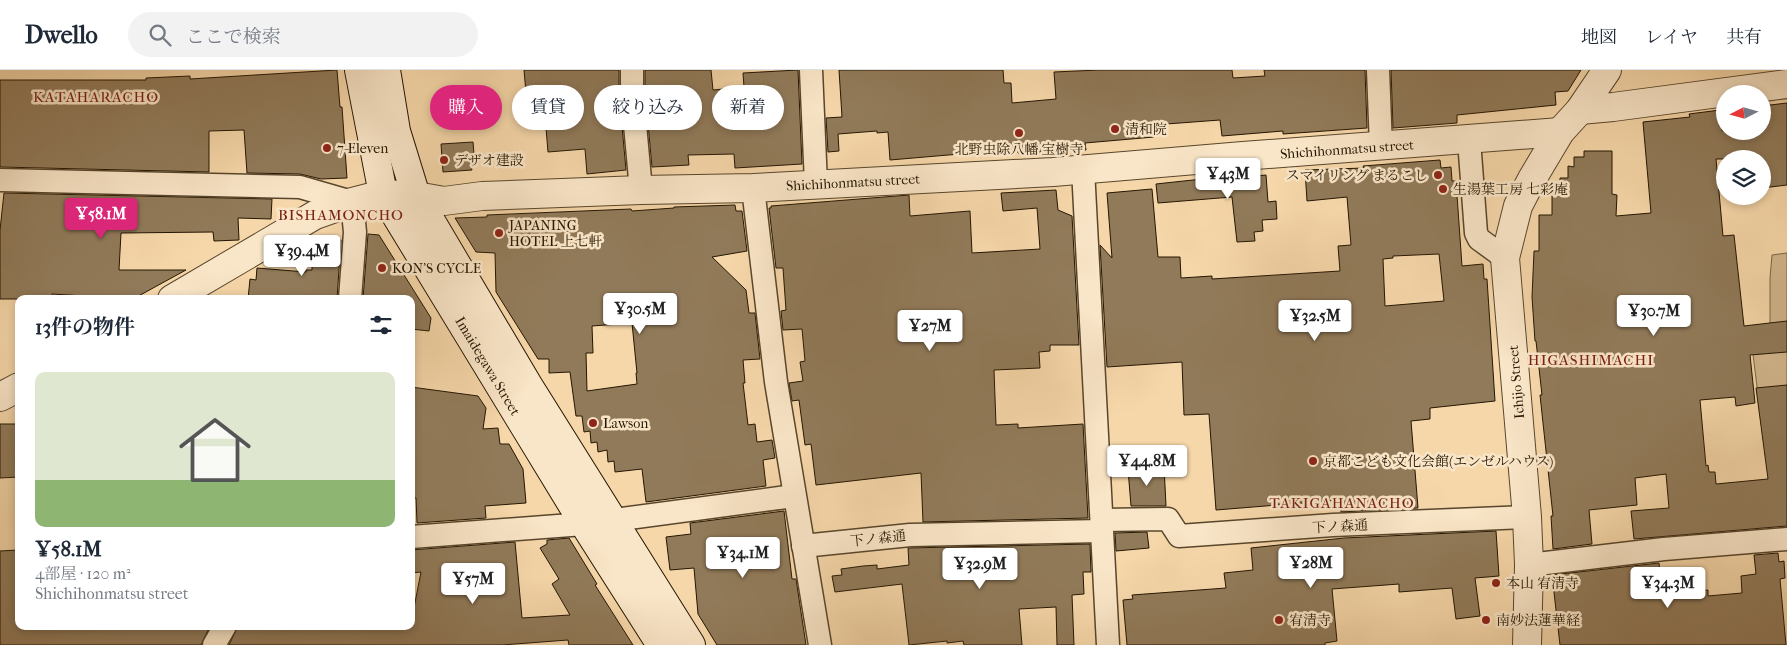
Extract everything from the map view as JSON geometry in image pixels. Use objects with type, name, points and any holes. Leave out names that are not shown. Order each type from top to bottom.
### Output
[{"type":"street","name":"Imaidegawa Street","points":[[359,70],[383,194],[584,524],[661,645]]},
{"type":"street","name":"Imaidegawa Street","points":[[386,70],[396,130],[416,196],[528,385],[690,645]]},
{"type":"street","points":[[632,70],[632,92],[641,190]]},
{"type":"street","points":[[811,70],[816,184]]},
{"type":"street","points":[[1378,70],[1381,147]]},
{"type":"street","name":"Ichijo Street","points":[[1528,645],[1529,565],[1527,517],[1505,258],[1518,206],[1560,132],[1580,110],[1607,70]]},
{"type":"street","points":[[1580,110],[1787,84]]},
{"type":"street","name":"Shichihonmatsu street","points":[[179,295],[315,215],[352,202],[383,194],[444,200],[482,196],[753,188],[1053,172],[1560,132]]},
{"type":"street","points":[[1470,140],[1476,233],[1479,239],[1505,258]]},
{"type":"street","points":[[1084,169],[1108,645]]},
{"type":"street","points":[[0,180],[300,187],[352,202],[355,232],[350,295]]},
{"type":"street","points":[[753,188],[776,382],[820,645]]},
{"type":"street","points":[[0,397],[15,389]]},
{"type":"street","points":[[415,537],[584,524],[794,496]]},
{"type":"street","name":"下ノ森通","points":[[803,546],[910,535],[1102,525],[1168,519],[1179,536],[1333,526],[1527,517]]},
{"type":"street","points":[[1529,565],[1664,549],[1787,539]]},
{"type":"street","points":[[214,645],[223,630]]},
{"type":"shaded area","points":[[1787,253],[1787,406],[1759,403],[1752,346],[1770,337],[1772,255]]},
{"type":"building","points":[[337,70],[340,107],[342,107],[347,178],[321,179],[300,174],[247,173],[244,130],[209,131],[209,172],[0,167],[0,80],[146,80],[146,78],[190,76],[190,79]]},
{"type":"building","points":[[524,70],[619,70],[619,85],[594,85],[594,130],[622,130],[626,170],[587,174],[585,149],[548,152],[546,130],[584,130],[584,85],[525,85]]},
{"type":"building","points":[[645,70],[711,70],[712,130],[784,130],[784,85],[744,85],[743,73],[798,70],[802,164],[735,168],[734,154],[688,155],[689,165],[652,167],[649,130],[702,130],[702,85],[645,85]]},
{"type":"building","points":[[839,70],[1003,70],[1004,83],[1011,83],[1012,103],[1056,99],[1054,72],[1232,70],[1233,78],[1265,76],[1264,70],[1365,70],[1367,128],[1283,134],[1283,131],[1222,136],[1220,120],[1153,125],[1154,137],[1085,143],[1086,150],[1018,153],[1018,149],[890,160],[888,132],[838,134],[839,151],[828,152],[826,118],[842,117]]},
{"type":"building","points":[[1391,70],[1581,70],[1568,91],[1555,92],[1556,105],[1457,115],[1457,123],[1393,128]]},
{"type":"building","points":[[1787,103],[1787,185],[1771,187],[1771,150],[1716,150],[1716,205],[1720,205],[1723,236],[1734,235],[1744,326],[1787,321],[1787,352],[1750,355],[1755,403],[1736,406],[1735,397],[1700,400],[1706,466],[1708,465],[1709,472],[1715,472],[1716,484],[1768,479],[1756,388],[1787,385],[1787,526],[1634,539],[1631,511],[1669,508],[1666,474],[1635,478],[1637,505],[1589,510],[1592,544],[1553,549],[1551,516],[1553,516],[1532,297],[1534,251],[1539,251],[1539,215],[1552,215],[1552,190],[1560,190],[1560,178],[1568,178],[1568,166],[1574,167],[1574,157],[1584,157],[1584,151],[1612,151],[1612,194],[1617,195],[1616,216],[1651,213],[1643,122],[1690,117],[1689,114],[1716,111],[1716,140],[1771,140],[1771,105]]},
{"type":"building","points":[[473,142],[475,166],[471,166],[472,170],[443,172],[441,144]]},
{"type":"building","points":[[1440,160],[1441,168],[1451,167],[1452,181],[1456,181],[1462,266],[1483,264],[1484,279],[1487,279],[1495,401],[1430,408],[1430,419],[1411,421],[1418,508],[1341,512],[1340,500],[1216,510],[1209,414],[1184,415],[1182,362],[1107,367],[1100,245],[1112,258],[1107,193],[1152,189],[1158,257],[1180,257],[1181,278],[1212,276],[1212,279],[1340,271],[1338,246],[1351,245],[1347,197],[1307,201],[1305,170],[1364,168],[1363,166]],"holes":[[[1439,254],[1444,301],[1385,306],[1383,259],[1393,258],[1393,256]]]},
{"type":"building","points":[[1266,175],[1268,202],[1276,201],[1277,219],[1262,220],[1263,231],[1254,232],[1255,241],[1237,242],[1232,197],[1158,203],[1156,184],[1221,177],[1221,179]]},
{"type":"building","points":[[1056,190],[1058,210],[1072,216],[1079,345],[1050,345],[1050,351],[1039,352],[1040,368],[994,370],[996,425],[1018,424],[1018,428],[1083,424],[1088,518],[923,522],[921,473],[816,485],[811,444],[805,445],[799,400],[792,401],[789,383],[803,381],[800,362],[805,361],[802,329],[783,330],[781,311],[786,310],[783,268],[776,268],[769,208],[771,206],[909,195],[910,216],[970,211],[972,253],[1040,249],[1037,208],[1003,211],[1001,193]]},
{"type":"building","points":[[4,193],[272,199],[271,219],[238,218],[239,240],[214,241],[213,232],[121,233],[119,270],[186,270],[140,295],[15,295],[15,299],[0,299],[0,230]]},
{"type":"building","points":[[735,205],[736,211],[742,211],[747,251],[712,257],[746,290],[749,313],[755,313],[760,359],[743,360],[745,383],[743,383],[748,425],[755,424],[757,442],[772,440],[775,458],[763,460],[766,486],[646,502],[642,469],[615,472],[614,461],[608,462],[607,450],[598,452],[597,442],[591,443],[590,431],[584,432],[582,416],[576,416],[570,372],[549,373],[549,359],[538,359],[496,292],[495,253],[476,252],[455,218],[631,209],[632,211],[674,207]],"holes":[[[632,323],[637,384],[587,391],[586,353],[593,353],[592,326]]]},
{"type":"building","points":[[368,234],[379,235],[431,318],[429,331],[415,329],[415,295],[363,295]]},
{"type":"building","points":[[312,240],[341,240],[337,295],[248,295],[250,279],[256,280],[257,268],[306,272],[306,270],[312,270]]},
{"type":"building","points":[[415,388],[478,396],[486,408],[483,429],[498,428],[500,444],[509,444],[523,469],[526,503],[485,506],[486,518],[417,523]]},
{"type":"building","points":[[0,424],[15,424],[15,477],[0,478]]},
{"type":"building","points":[[1164,466],[1166,506],[1131,506],[1128,469]]},
{"type":"building","points":[[784,511],[792,579],[796,579],[806,645],[717,645],[698,614],[694,568],[670,570],[666,537],[691,534],[690,523]]},
{"type":"building","points":[[1496,531],[1499,576],[1475,578],[1480,616],[1456,619],[1452,588],[1399,592],[1399,584],[1332,589],[1337,641],[1325,643],[1325,645],[1127,645],[1123,600],[1133,599],[1132,595],[1226,588],[1224,573],[1253,570],[1251,548],[1344,538]]},
{"type":"building","points":[[1147,532],[1149,548],[1116,551],[1115,533]]},
{"type":"building","points":[[569,538],[597,584],[595,585],[633,645],[569,645],[568,640],[502,645],[229,645],[236,630],[415,630],[415,603],[421,572],[415,573],[415,550],[515,542],[522,618],[570,615],[552,584],[559,579],[540,548],[547,544],[547,540]]},
{"type":"building","points":[[1090,544],[1091,572],[1083,572],[1084,594],[1072,595],[1074,645],[1057,645],[1056,607],[1019,609],[1022,645],[964,645],[963,641],[947,643],[947,641],[909,645],[902,584],[835,592],[832,576],[842,575],[841,569],[877,565],[877,569],[909,565],[908,548]]},
{"type":"building","points":[[15,550],[15,630],[208,630],[201,645],[0,645],[0,551]]},
{"type":"building","points":[[1778,553],[1779,562],[1784,561],[1785,578],[1780,579],[1786,645],[1560,645],[1552,575],[1659,563],[1662,594],[1708,590],[1708,596],[1742,593],[1741,576],[1756,574],[1754,555]]},
{"type":"place","name":"清和院","points":[[1115,129]]},
{"type":"place","name":"北野虫除八幡 宝樹寺","points":[[1019,133]]},
{"type":"place","name":"7-Eleven","points":[[327,148]]},
{"type":"place","name":"デザオ建設","points":[[444,160]]},
{"type":"place","name":"スマイリング まるこし","points":[[1438,175]]},
{"type":"place","name":"生湯葉工房 七彩庵","points":[[1443,189]]},
{"type":"place","name":"JAPANING HOTEL 上七軒","points":[[499,233]]},
{"type":"place","name":"KON'S CYCLE","points":[[382,268]]},
{"type":"place","name":"Lawson","points":[[593,423]]},
{"type":"place","name":"京都こども文化会館(エンゼルハウス)","points":[[1313,461]]},
{"type":"place","name":"本山 宥清寺","points":[[1496,583]]},
{"type":"place","name":"宥清寺","points":[[1279,620]]},
{"type":"place","name":"南妙法蓮華経","points":[[1486,620]]},
{"type":"district","name":"KATAHARACHO","points":[[96,97]]},
{"type":"district","name":"BISHAMONCHO","points":[[341,215]]},
{"type":"district","name":"HIGASHIMACHI","points":[[1591,360]]},
{"type":"district","name":"TAKIGAHANACHO","points":[[1342,503]]}]
